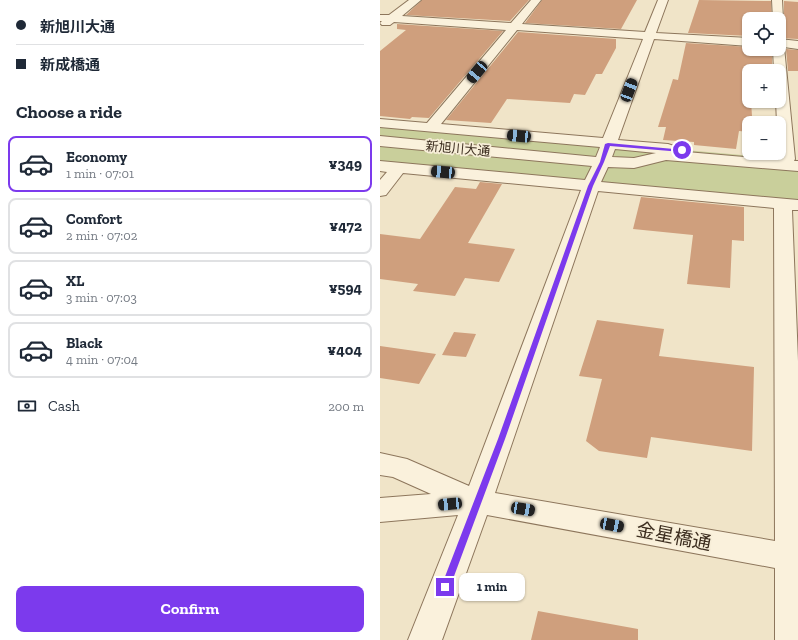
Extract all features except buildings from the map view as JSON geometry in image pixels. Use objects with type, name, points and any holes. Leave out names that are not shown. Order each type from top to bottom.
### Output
[{"type":"street","points":[[380,28],[385,19],[416,0]]},
{"type":"street","points":[[430,128],[536,0]]},
{"type":"street","points":[[425,640],[478,502],[591,186],[663,0]]},
{"type":"street","points":[[777,0],[778,12]]},
{"type":"street","points":[[385,19],[742,42]]},
{"type":"street","points":[[786,44],[798,45]]},
{"type":"street","points":[[780,56],[794,162]]},
{"type":"street","name":"新旭川大通","points":[[380,123],[430,128],[605,153],[634,163],[666,155],[794,162]]},
{"type":"street","name":"新旭川大通","points":[[380,141],[605,153]]},
{"type":"street","name":"新旭川大通","points":[[380,166],[791,205]]},
{"type":"street","points":[[380,191],[399,168]]},
{"type":"street","points":[[791,205],[794,559],[792,640]]},
{"type":"street","name":"金星橋通","points":[[380,464],[397,467],[478,502]]},
{"type":"street","name":"金星橋通","points":[[380,510],[478,502],[568,516],[794,559]]},
{"type":"green space","points":[[380,123],[742,155],[742,160],[798,160],[798,205],[380,166]]},
{"type":"route","points":[[445,587],[473,516],[591,186],[608,144],[682,150]]}]
